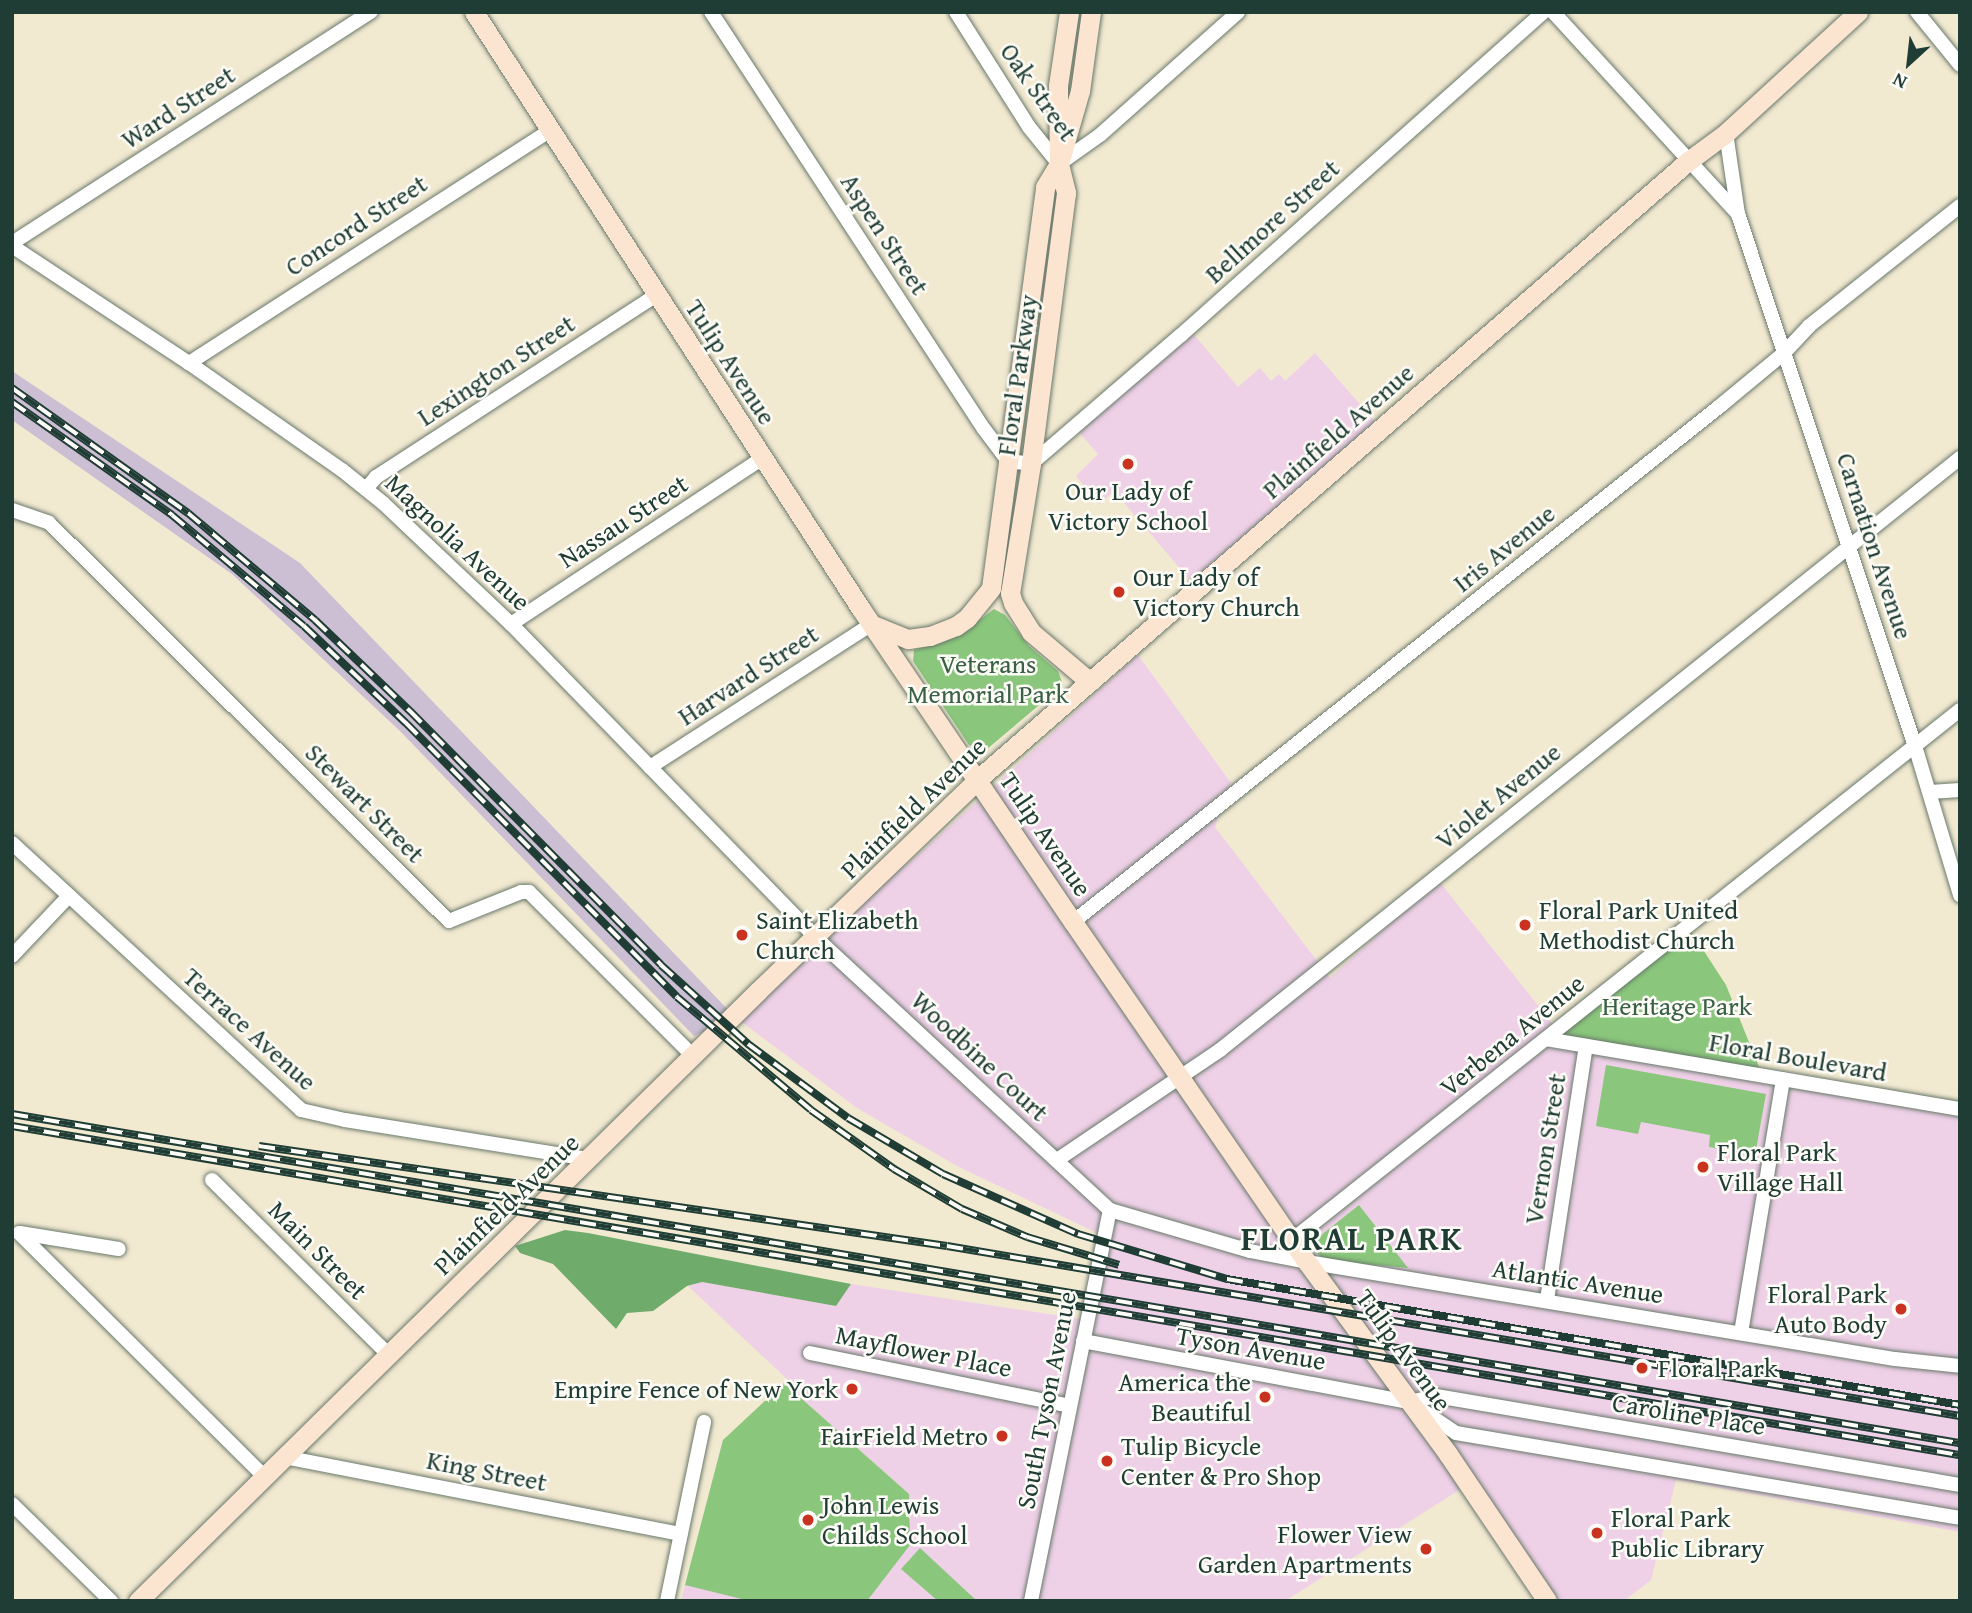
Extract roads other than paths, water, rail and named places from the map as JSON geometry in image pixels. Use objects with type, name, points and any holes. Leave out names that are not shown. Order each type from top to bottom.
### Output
[{"type":"main road","name":"Tulip Avenue","points":[[474,12],[762,458],[1073,922],[1307,1262],[1410,1402],[1547,1601]]},
{"type":"main road","name":"Floral Parkway","points":[[1010,593],[1054,300],[1066,193],[1059,164],[1058,86],[1069,12]]},
{"type":"main road","name":"Floral Parkway","points":[[991,588],[1045,187],[1059,164],[1080,91],[1091,12]]},
{"type":"main road","name":"Plainfield Avenue","points":[[138,1601],[978,779],[1688,162],[1726,133],[1858,12]]},
{"type":"main road","points":[[1030,297],[1054,300]]},
{"type":"main road","points":[[872,624],[908,639],[930,636],[956,626],[967,618],[991,588],[1010,593],[1031,632],[1090,682]]},
{"type":"street","name":"Ward Street","points":[[12,244],[371,12]]},
{"type":"street","name":"Aspen Street","points":[[711,12],[984,429],[1009,461]]},
{"type":"street","name":"Oak Street","points":[[956,12],[1029,127],[1059,164]]},
{"type":"street","points":[[1059,164],[1100,135],[1238,12]]},
{"type":"street","name":"Bellmore Street","points":[[1031,464],[1181,335],[1544,12]]},
{"type":"street","name":"Carnation Avenue","points":[[1553,12],[1738,214]]},
{"type":"street","points":[[1917,12],[1960,65]]},
{"type":"street","name":"Concord Street","points":[[189,363],[550,130]]},
{"type":"street","name":"Carnation Avenue","points":[[1726,133],[1738,214],[1930,792],[1960,895]]},
{"type":"street","name":"Iris Avenue","points":[[1073,922],[1784,353],[1809,326],[1960,206]]},
{"type":"street","name":"Magnolia Avenue","points":[[12,244],[189,363],[366,488],[511,624],[816,938]]},
{"type":"street","name":"Lexington Street","points":[[366,488],[376,477],[656,295]]},
{"type":"street","name":"Violet Avenue","points":[[1057,1160],[1220,1050],[1960,457]]},
{"type":"street","name":"Nassau Street","points":[[511,624],[762,458]]},
{"type":"street","points":[[1009,461],[1031,464]]},
{"type":"street","name":"Stewart Street","points":[[12,510],[49,523],[449,921],[521,892],[529,892],[693,1056]]},
{"type":"street","name":"Harvard Street","points":[[650,767],[872,624]]},
{"type":"street","name":"Verbena Avenue","points":[[1292,1240],[1960,710]]},
{"type":"street","points":[[1930,792],[1960,790]]},
{"type":"street","name":"Terrace Avenue","points":[[12,843],[301,1110],[345,1120],[589,1159]]},
{"type":"street","points":[[12,956],[69,896]]},
{"type":"street","name":"Woodbine Court","points":[[816,938],[1110,1210]]},
{"type":"street","name":"Floral Boulevard","points":[[1546,1039],[1960,1109]]},
{"type":"street","name":"Vernon Street","points":[[1547,1300],[1586,1046]]},
{"type":"street","points":[[1741,1333],[1783,1079]]},
{"type":"street","name":"Main Street","points":[[212,1180],[389,1355]]},
{"type":"street","name":"Atlantic Avenue","points":[[1110,1210],[1250,1251],[1307,1262],[1960,1366]]},
{"type":"street","name":"South Tyson Avenue","points":[[1031,1601],[1110,1210]]},
{"type":"street","points":[[16,1232],[118,1249]]},
{"type":"street","points":[[16,1232],[265,1477]]},
{"type":"street","name":"Tyson Avenue","points":[[1083,1341],[1410,1402]]},
{"type":"street","name":"Mayflower Place","points":[[810,1353],[1070,1406]]},
{"type":"street","name":"Caroline Place","points":[[1410,1402],[1436,1396],[1960,1485]]},
{"type":"street","points":[[1410,1402],[1457,1433],[1960,1518]]},
{"type":"street","points":[[667,1601],[704,1422]]},
{"type":"street","name":"King Street","points":[[284,1457],[681,1534]]},
{"type":"street","points":[[12,1504],[111,1601]]},
{"type":"railway","points":[[12,388],[188,513],[315,620],[410,711],[661,965],[748,1044],[848,1118],[943,1174],[1078,1234],[1227,1279],[1960,1405]]},
{"type":"railway","points":[[12,402],[172,515],[304,626],[406,723],[677,997],[811,1110],[894,1169],[962,1209],[1027,1237],[1119,1265]]},
{"type":"railway","points":[[12,1114],[1960,1443]]},
{"type":"railway","points":[[12,1126],[1960,1455]]},
{"type":"railway","points":[[259,1146],[947,1246],[1960,1416]]},
{"type":"place","name":"Our Lady of Victory School","points":[[1128,464]]},
{"type":"place","name":"Our Lady of Victory Church","points":[[1119,592]]},
{"type":"place","name":"Floral Park United Methodist Church","points":[[1525,925]]},
{"type":"place","name":"Saint Elizabeth Church","points":[[742,935]]},
{"type":"place","name":"Floral Park Village Hall","points":[[1703,1167]]},
{"type":"place","name":"Floral Park Auto Body","points":[[1901,1309]]},
{"type":"place","name":"Floral Park","points":[[1642,1368]]},
{"type":"place","name":"Empire Fence of New York","points":[[852,1389]]},
{"type":"place","name":"America the Beautiful","points":[[1265,1397]]},
{"type":"place","name":"FairField Metro","points":[[1002,1436]]},
{"type":"place","name":"Tulip Bicycle Center & Pro Shop","points":[[1107,1461]]},
{"type":"place","name":"John Lewis Childs School","points":[[808,1520]]},
{"type":"place","name":"Floral Park Public Library","points":[[1597,1533]]},
{"type":"place","name":"Flower View Garden Apartments","points":[[1426,1549]]},
{"type":"district","name":"FLORAL PARK","points":[[1352,1239]]},
{"type":"park label","name":"Veterans Memorial Park","points":[[988,679]]},
{"type":"park label","name":"Heritage Park","points":[[1677,1006]]}]
